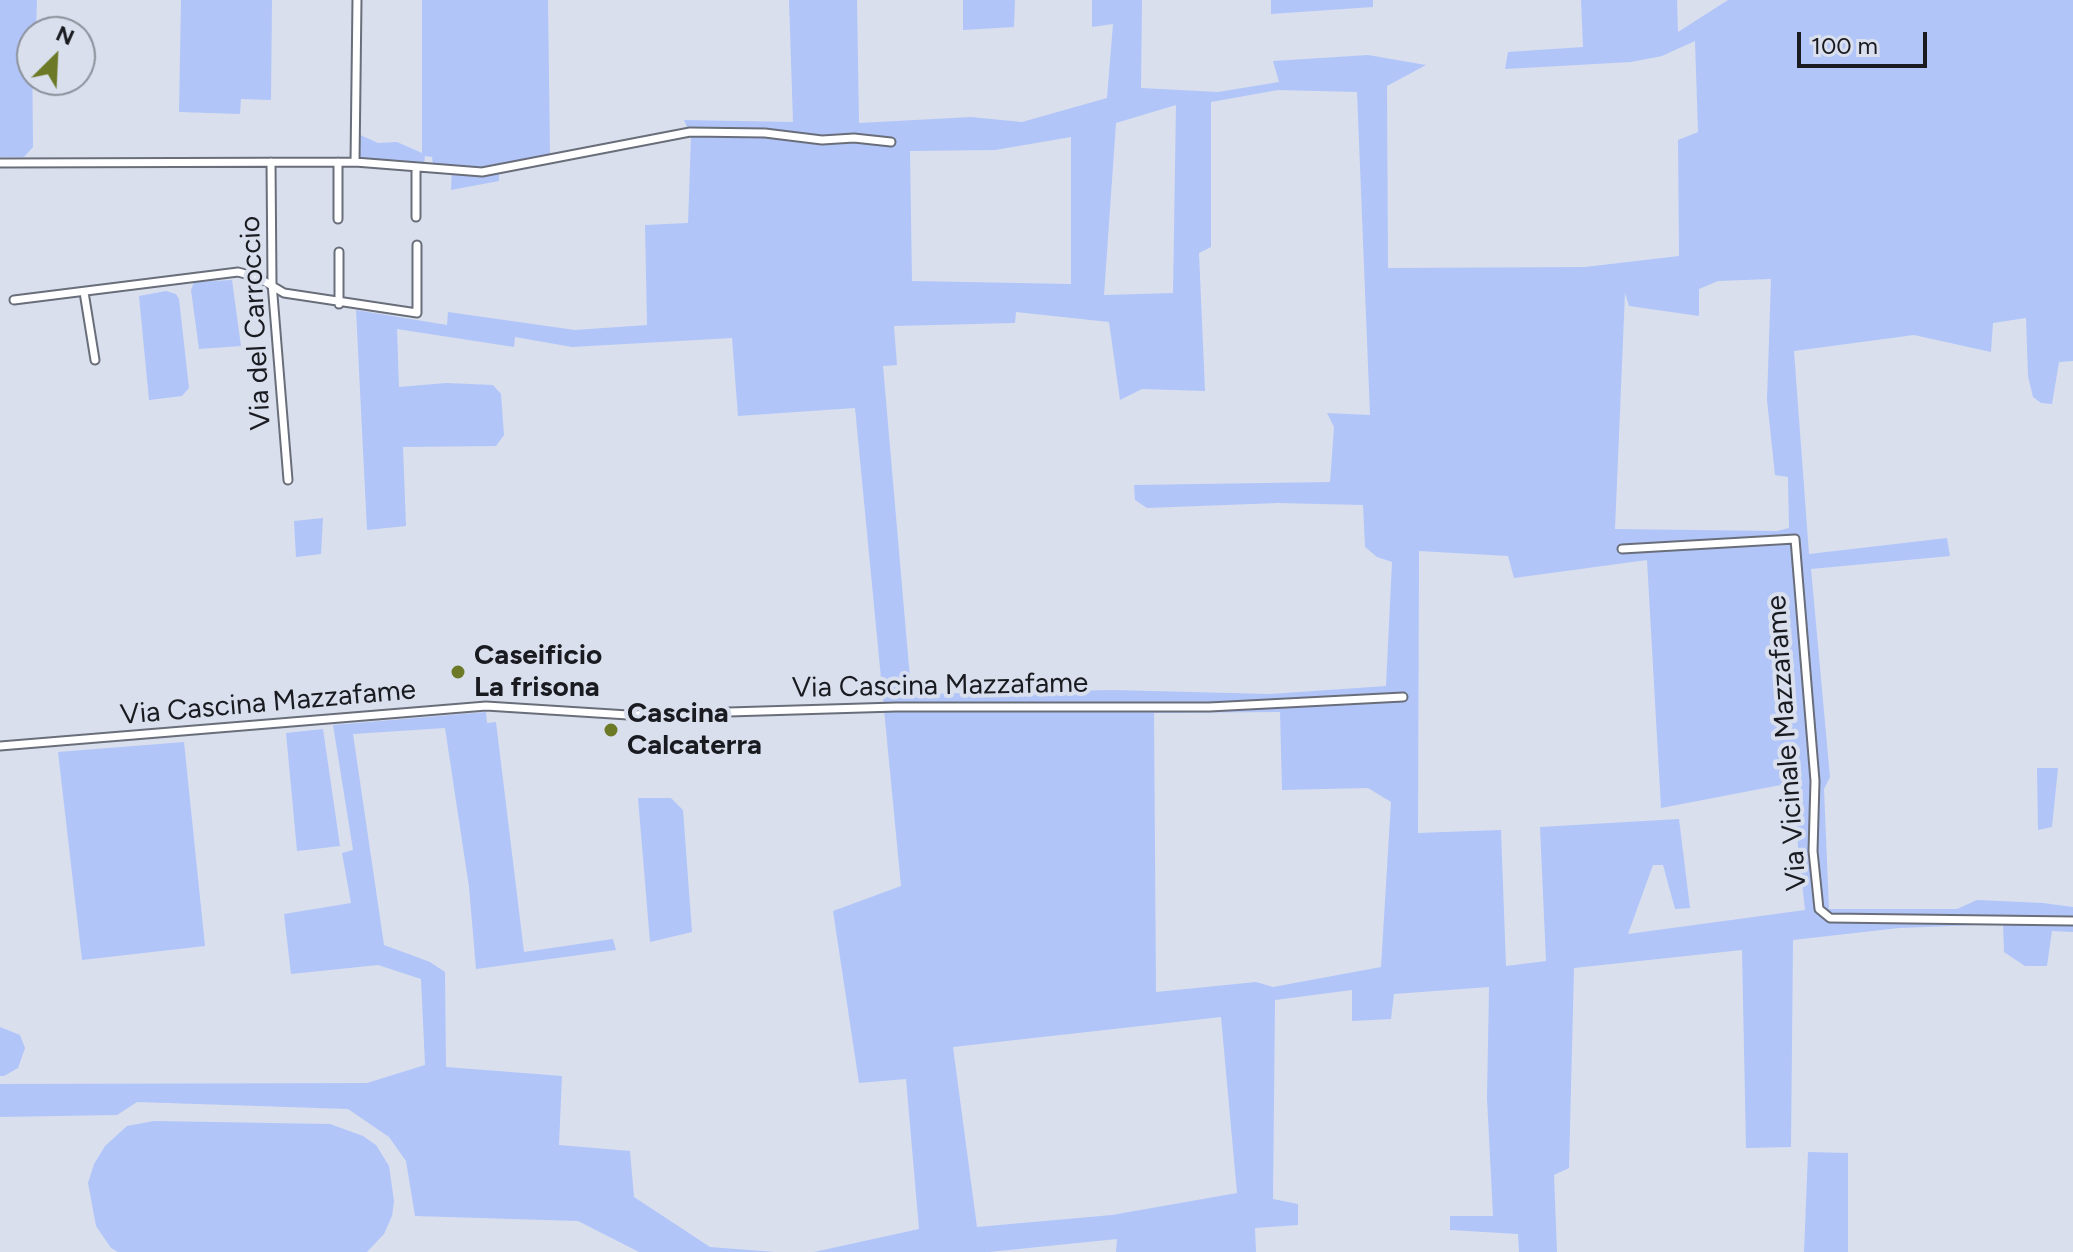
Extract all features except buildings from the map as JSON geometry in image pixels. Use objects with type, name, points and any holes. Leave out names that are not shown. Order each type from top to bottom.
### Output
[{"type":"street","points":[[355,162],[357,0]]},
{"type":"street","points":[[0,163],[355,162],[488,171],[690,132],[777,133],[822,140],[854,138],[891,142]]},
{"type":"street","name":"Via del Carroccio","points":[[271,162],[272,287],[288,480]]},
{"type":"street","points":[[338,162],[338,219]]},
{"type":"street","points":[[416,167],[416,217]]},
{"type":"street","points":[[14,300],[228,272],[247,273],[284,293],[339,304],[417,313],[417,245]]},
{"type":"street","points":[[339,252],[339,304]]},
{"type":"street","points":[[84,292],[95,360]]},
{"type":"street","name":"Via Vicinale Mazzafame","points":[[1622,549],[1795,539],[1815,781],[1813,851],[1819,909],[1830,918],[2073,921]]},
{"type":"street","name":"Via Cascina Mazzafame","points":[[0,746],[486,706],[628,715],[896,707],[1209,707],[1403,697]]},
{"type":"shaded area","points":[[0,0],[37,0],[36,16],[16,16],[16,96],[33,96],[33,147],[24,157],[0,157]]},
{"type":"shaded area","points":[[181,0],[272,0],[271,100],[241,99],[240,114],[179,112]]},
{"type":"shaded area","points":[[422,0],[548,0],[550,155],[499,166],[499,181],[451,190],[452,166],[433,165],[432,157],[425,156],[424,164],[359,157],[358,134],[378,143],[397,142],[422,153]]},
{"type":"shaded area","points":[[789,0],[857,0],[859,123],[971,117],[1022,122],[1107,98],[1113,24],[1092,27],[1092,0],[1142,0],[1141,88],[1218,92],[1279,82],[1273,61],[1368,55],[1426,65],[1387,86],[1388,268],[1585,267],[1679,256],[1678,140],[1698,132],[1695,41],[1662,56],[1631,62],[1505,69],[1508,52],[1583,47],[1581,0],[1677,0],[1678,32],[1728,0],[2073,0],[2073,361],[2059,362],[2052,404],[2041,403],[2033,397],[2028,376],[2026,318],[1993,323],[1991,352],[1914,335],[1794,351],[1809,554],[1947,538],[1950,556],[1811,569],[1830,777],[1824,789],[1829,909],[1957,909],[1977,900],[2043,903],[2073,907],[2073,932],[2052,931],[2047,966],[2025,966],[2004,952],[2003,924],[1899,928],[1793,940],[1791,1147],[1746,1148],[1742,950],[1574,968],[1569,1168],[1554,1175],[1557,1252],[1519,1252],[1518,1234],[1450,1230],[1450,1216],[1493,1216],[1487,1098],[1489,987],[1394,994],[1391,1019],[1352,1021],[1352,990],[1275,1000],[1273,1199],[1298,1204],[1298,1225],[1255,1228],[1256,1252],[1116,1252],[1117,1239],[989,1252],[814,1252],[919,1229],[906,1079],[859,1083],[833,911],[901,886],[855,408],[738,416],[732,338],[572,347],[515,337],[514,347],[397,329],[399,387],[446,383],[493,385],[501,394],[504,435],[496,446],[403,447],[406,526],[367,530],[356,310],[447,325],[448,312],[575,330],[647,325],[645,225],[688,223],[691,137],[684,120],[793,122]],"holes":[[[1278,90],[1357,92],[1370,415],[1327,413],[1334,427],[1330,482],[1134,485],[1135,500],[1147,508],[1278,503],[1363,505],[1365,547],[1377,557],[1392,562],[1386,686],[1270,694],[1112,690],[919,694],[911,690],[883,366],[897,365],[894,326],[1015,323],[1016,312],[1109,322],[1120,400],[1142,389],[1205,391],[1199,253],[1211,247],[1211,102]],[[1176,105],[1173,293],[1104,295],[1116,123]],[[1071,137],[1071,284],[912,281],[910,151],[995,150]],[[1771,279],[1767,400],[1775,475],[1788,477],[1789,528],[1777,531],[1615,529],[1625,293],[1629,306],[1699,316],[1699,289],[1718,281]],[[1419,551],[1508,556],[1514,578],[1647,560],[1661,808],[1791,783],[1805,910],[1628,934],[1653,865],[1663,865],[1675,909],[1690,908],[1679,819],[1540,827],[1546,961],[1506,966],[1501,830],[1418,833]],[[1280,712],[1282,790],[1368,788],[1391,802],[1381,967],[1273,987],[1256,982],[1156,992],[1154,713]],[[1221,1017],[1237,1193],[1112,1215],[977,1227],[953,1047]]]},
{"type":"shaded area","points":[[963,0],[1015,0],[1014,27],[963,30]]},
{"type":"shaded area","points":[[1271,0],[1373,0],[1373,7],[1271,14]]},
{"type":"shaded area","points":[[232,280],[241,346],[199,349],[191,290],[194,282]]},
{"type":"shaded area","points":[[166,291],[176,294],[179,299],[189,388],[182,396],[149,400],[139,296]]},
{"type":"shaded area","points":[[323,518],[321,554],[296,557],[294,521]]},
{"type":"shaded area","points":[[486,712],[487,723],[496,722],[524,952],[613,939],[616,950],[476,969],[469,887],[445,728],[353,734],[384,945],[430,962],[445,972],[446,1067],[562,1076],[559,1145],[630,1151],[634,1197],[710,1247],[775,1252],[639,1252],[578,1221],[415,1216],[406,1161],[389,1137],[348,1109],[137,1102],[117,1115],[0,1117],[0,1084],[367,1083],[425,1065],[421,979],[378,965],[291,974],[284,914],[351,903],[342,853],[353,850],[333,725]]},
{"type":"shaded area","points":[[323,729],[340,846],[297,851],[286,733]]},
{"type":"shaded area","points":[[184,742],[205,946],[82,960],[58,752]]},
{"type":"shaded area","points":[[2037,768],[2058,768],[2052,827],[2038,830]]},
{"type":"shaded area","points":[[638,798],[671,798],[683,810],[692,932],[650,942]]},
{"type":"shaded area","points":[[0,1027],[20,1035],[25,1048],[18,1068],[4,1076],[0,1076]]},
{"type":"shaded area","points":[[154,1121],[330,1124],[363,1136],[376,1145],[389,1166],[394,1201],[392,1216],[384,1234],[367,1252],[118,1252],[111,1248],[96,1226],[88,1183],[94,1164],[105,1146],[127,1126]]},
{"type":"shaded area","points":[[1808,1152],[1848,1153],[1848,1252],[1804,1252]]},
{"type":"place","name":"Caseificio La frisona","points":[[458,672]]},
{"type":"place","name":"Cascina Calcaterra","points":[[611,730]]}]
